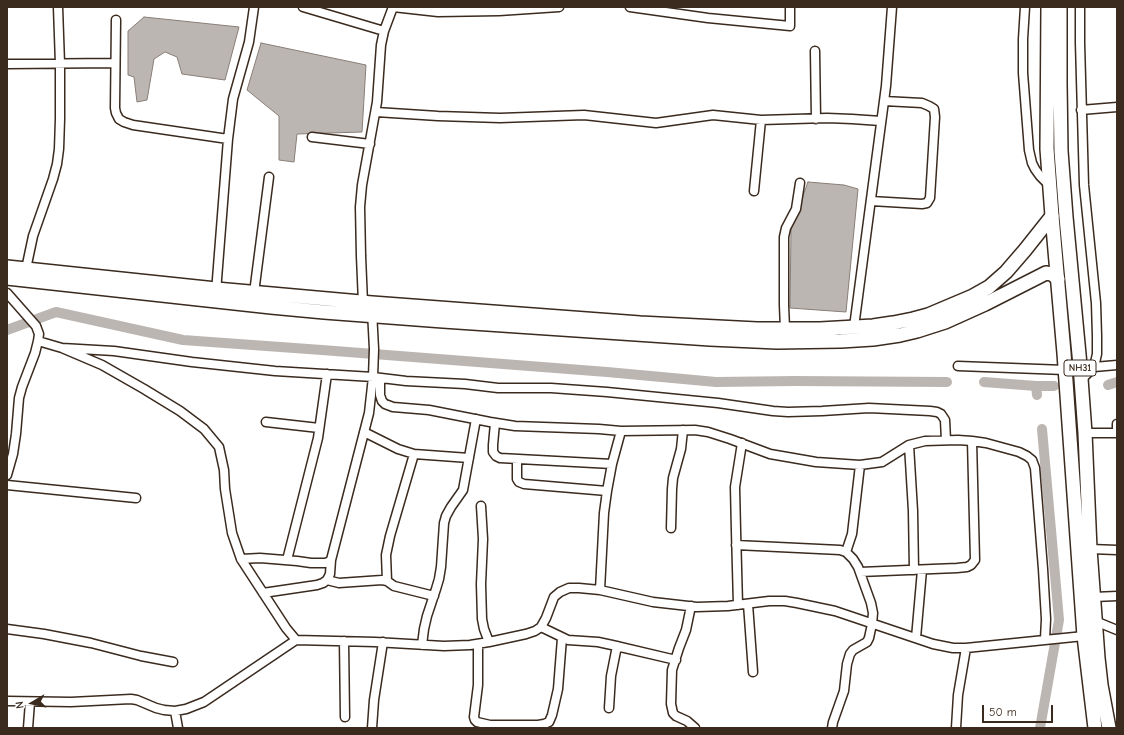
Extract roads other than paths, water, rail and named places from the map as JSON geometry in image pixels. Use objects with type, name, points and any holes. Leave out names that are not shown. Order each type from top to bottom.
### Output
[{"type":"main road","name":"NH31","points":[[1048,7],[1047,149],[1065,370],[1078,636],[1095,728]]},
{"type":"main road","name":"NH31","points":[[1060,7],[1061,151],[1085,434],[1095,621],[1101,685],[1109,728]]},
{"type":"main road","points":[[7,267],[216,295],[271,307],[369,307],[757,329],[820,329],[873,326],[913,319],[928,315],[978,293],[989,287],[1006,272],[1052,216]]},
{"type":"main road","points":[[7,278],[216,295],[254,293],[369,307],[443,322],[754,342],[840,341],[873,339],[900,335],[946,322],[1046,273],[1052,274],[1058,280]]},
{"type":"street","points":[[26,269],[33,236],[53,179],[59,149],[60,64],[58,7]]},
{"type":"street","points":[[216,295],[228,139],[233,100],[249,42],[254,7]]},
{"type":"street","points":[[303,7],[384,31]]},
{"type":"street","points":[[559,7],[499,11],[438,12],[393,7],[384,31],[381,45],[376,112],[362,185],[360,207],[361,256],[369,307],[376,375],[382,401],[393,407],[430,410],[515,426],[621,431],[683,430],[708,432],[770,454],[816,462],[860,465],[882,462],[909,444],[924,441],[972,441],[986,443],[1019,452],[1032,460],[1035,468],[1047,639]]},
{"type":"street","points":[[630,7],[708,18],[790,26],[790,7]]},
{"type":"street","points":[[854,327],[884,100],[892,7]]},
{"type":"street","points":[[1025,7],[1023,39],[1029,150],[1035,170],[1050,185]]},
{"type":"street","points":[[1080,7],[1081,110],[1084,185],[1096,303],[1097,354],[1094,367],[1081,380]]},
{"type":"street","points":[[116,20],[115,108],[119,119],[132,125],[228,139]]},
{"type":"street","points":[[814,51],[816,119]]},
{"type":"street","points":[[7,64],[115,63]]},
{"type":"street","points":[[871,201],[922,204],[927,203],[930,198],[935,117],[934,109],[922,103],[884,100]]},
{"type":"street","points":[[1081,110],[1117,107]]},
{"type":"street","points":[[376,112],[500,118],[584,115],[656,124],[713,115],[761,120],[852,119],[881,122]]},
{"type":"street","points":[[754,190],[761,120]]},
{"type":"street","points":[[312,137],[370,144]]},
{"type":"street","points":[[254,293],[269,177]]},
{"type":"street","points":[[785,329],[784,237],[786,228],[796,209],[800,183]]},
{"type":"street","points":[[7,293],[36,326],[39,334],[19,398],[14,447],[7,475]]},
{"type":"street","points":[[38,341],[62,348],[102,365],[180,411],[204,429],[219,447],[224,470],[225,489],[232,532],[241,559],[286,628],[296,640]]},
{"type":"street","points":[[62,348],[114,351],[246,368],[327,374],[376,375],[406,381],[465,384],[498,388],[551,388],[607,392],[711,402],[788,412],[869,408],[930,411],[941,414],[945,420],[946,440]]},
{"type":"street","points":[[1094,367],[1117,365]]},
{"type":"street","points":[[958,366],[1065,370]]},
{"type":"street","points":[[288,560],[319,428],[327,374]]},
{"type":"street","points":[[263,594],[317,586],[323,584],[327,580],[330,574],[331,560],[369,413],[376,375]]},
{"type":"street","points":[[422,645],[427,616],[439,579],[444,523],[451,506],[463,490],[476,419]]},
{"type":"street","points":[[266,422],[319,428]]},
{"type":"street","points":[[495,423],[493,452],[500,458],[612,464]]},
{"type":"street","points":[[1085,434],[1117,433],[1117,424]]},
{"type":"street","points":[[671,528],[673,478],[681,449],[683,430]]},
{"type":"street","points":[[600,590],[604,514],[607,491],[612,464],[621,431]]},
{"type":"street","points":[[364,432],[414,454],[469,458]]},
{"type":"street","points":[[860,572],[967,567],[971,565],[975,560],[972,441]]},
{"type":"street","points":[[738,605],[735,487],[742,443]]},
{"type":"street","points":[[909,444],[918,570],[916,638]]},
{"type":"street","points":[[387,581],[386,555],[390,536],[414,454]]},
{"type":"street","points":[[517,459],[517,479],[519,482],[524,484],[607,491]]},
{"type":"street","points":[[846,552],[852,534],[860,465]]},
{"type":"street","points":[[7,485],[136,498]]},
{"type":"street","points":[[481,506],[483,539],[481,584],[482,619],[489,642]]},
{"type":"street","points":[[736,545],[836,550],[846,552],[858,567],[873,613],[870,638],[867,642],[853,650],[850,654],[847,664],[844,691],[832,728]]},
{"type":"street","points":[[1090,549],[1117,550]]},
{"type":"street","points":[[241,559],[260,558],[311,563],[325,563],[331,560]]},
{"type":"street","points":[[327,580],[339,583],[378,580],[387,581],[394,586],[434,596]]},
{"type":"street","points":[[7,701],[71,702],[131,699],[156,708],[175,711],[186,709],[204,702],[296,640],[383,642],[444,646],[489,642],[535,631],[540,627],[546,618],[554,597],[560,592],[569,588],[600,590],[653,602],[691,606],[710,607],[785,601],[835,611],[933,644],[953,648],[966,648],[1078,636]]},
{"type":"street","points":[[1094,597],[1117,596]]},
{"type":"street","points":[[748,604],[753,672]]},
{"type":"street","points":[[691,606],[686,630],[672,670],[671,681],[673,714],[687,721],[695,728]]},
{"type":"street","points":[[1095,621],[1117,630]]},
{"type":"street","points":[[540,627],[568,640],[598,642],[676,660]]},
{"type":"street","points":[[7,629],[91,643],[141,656],[173,662]]},
{"type":"street","points":[[478,644],[478,685],[474,717],[475,720],[482,724],[496,726],[538,725],[549,722],[552,715],[558,689],[562,638]]},
{"type":"street","points":[[344,641],[345,717]]},
{"type":"street","points":[[372,728],[374,700],[383,642]]},
{"type":"street","points":[[609,708],[611,676],[617,646]]},
{"type":"street","points":[[956,728],[958,695],[966,648]]},
{"type":"street","points":[[28,728],[30,702]]},
{"type":"street","points":[[175,711],[178,728]]},
{"type":"waterway","points":[[7,330],[56,312],[183,340],[607,372],[716,382],[947,382]]},
{"type":"waterway","points":[[984,382],[1036,386],[1037,395]]},
{"type":"waterway","points":[[1108,385],[1117,382]]},
{"type":"waterway","points":[[1036,386],[1054,386]]},
{"type":"waterway","points":[[1040,728],[1059,620],[1042,429]]}]
